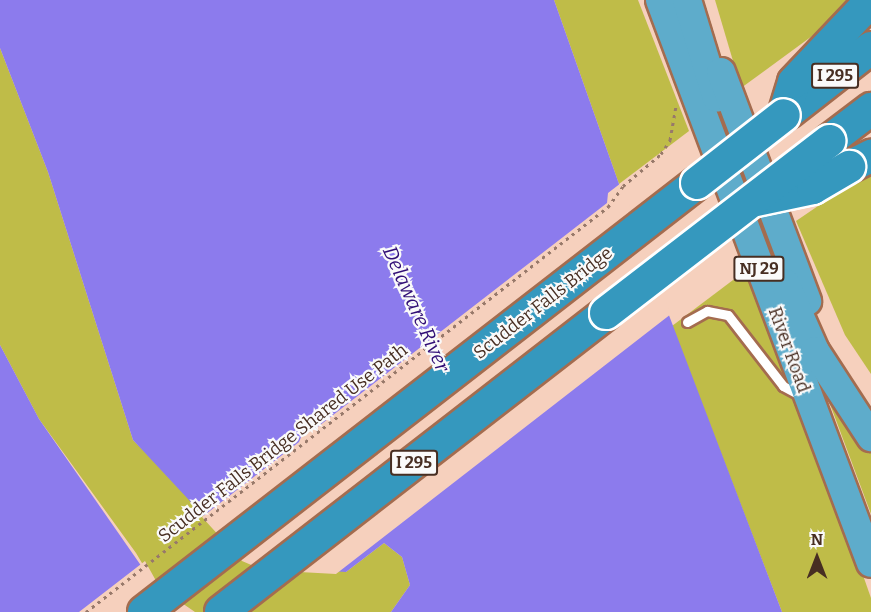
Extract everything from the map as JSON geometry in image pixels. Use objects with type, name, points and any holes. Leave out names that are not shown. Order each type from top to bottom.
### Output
[{"type":"highway","name":"River Road","points":[[660,0],[807,399],[871,563]]},
{"type":"highway","points":[[687,0],[704,63],[798,316],[846,481],[845,494]]},
{"type":"highway","points":[[701,0],[721,71],[797,277],[838,365],[871,415]]},
{"type":"highway","points":[[792,100],[871,2]]},
{"type":"highway","name":"I 295","points":[[792,100],[871,48]]},
{"type":"highway","name":"Scudder Falls Bridge","points":[[144,612],[792,100]]},
{"type":"highway","name":"I 295","points":[[221,612],[744,203],[871,109]]},
{"type":"highway","points":[[744,203],[813,188],[860,162]]},
{"type":"highway","points":[[798,316],[837,390],[871,437]]},
{"type":"lane","points":[[687,322],[707,311],[728,315],[783,386],[807,399]]},
{"type":"path","name":"Scudder Falls Bridge Shared Use Path","points":[[86,612],[609,207],[623,186],[661,154],[670,140],[675,102]]},
{"type":"shaded area","points":[[554,0],[638,0],[689,131],[619,184]]},
{"type":"shaded area","points":[[715,0],[851,0],[838,17],[741,88]]},
{"type":"shaded area","points":[[0,48],[48,172],[133,440],[165,472],[346,572],[384,543],[402,557],[410,585],[391,612],[192,612],[158,590],[136,553],[39,419],[0,345]]},
{"type":"shaded area","points":[[871,170],[871,374],[845,335],[796,221]]},
{"type":"shaded area","points":[[745,271],[825,467],[871,598],[871,612],[782,612],[672,326]]},
{"type":"shaded area","points":[[824,388],[871,447],[871,514]]},
{"type":"water","name":"Delaware River","points":[[0,0],[554,0],[619,184],[782,612],[391,612],[410,585],[402,557],[384,543],[346,572],[264,567],[243,558],[133,440],[48,172],[0,48]]},
{"type":"water","points":[[0,345],[39,419],[158,590],[192,612],[0,612]]},
{"type":"pier","points":[[621,183],[671,314],[336,574],[263,570],[242,561],[202,517],[299,442],[304,430],[315,429],[607,203],[608,193]]},
{"type":"pier","points":[[145,561],[160,588],[195,612],[79,612]]}]
